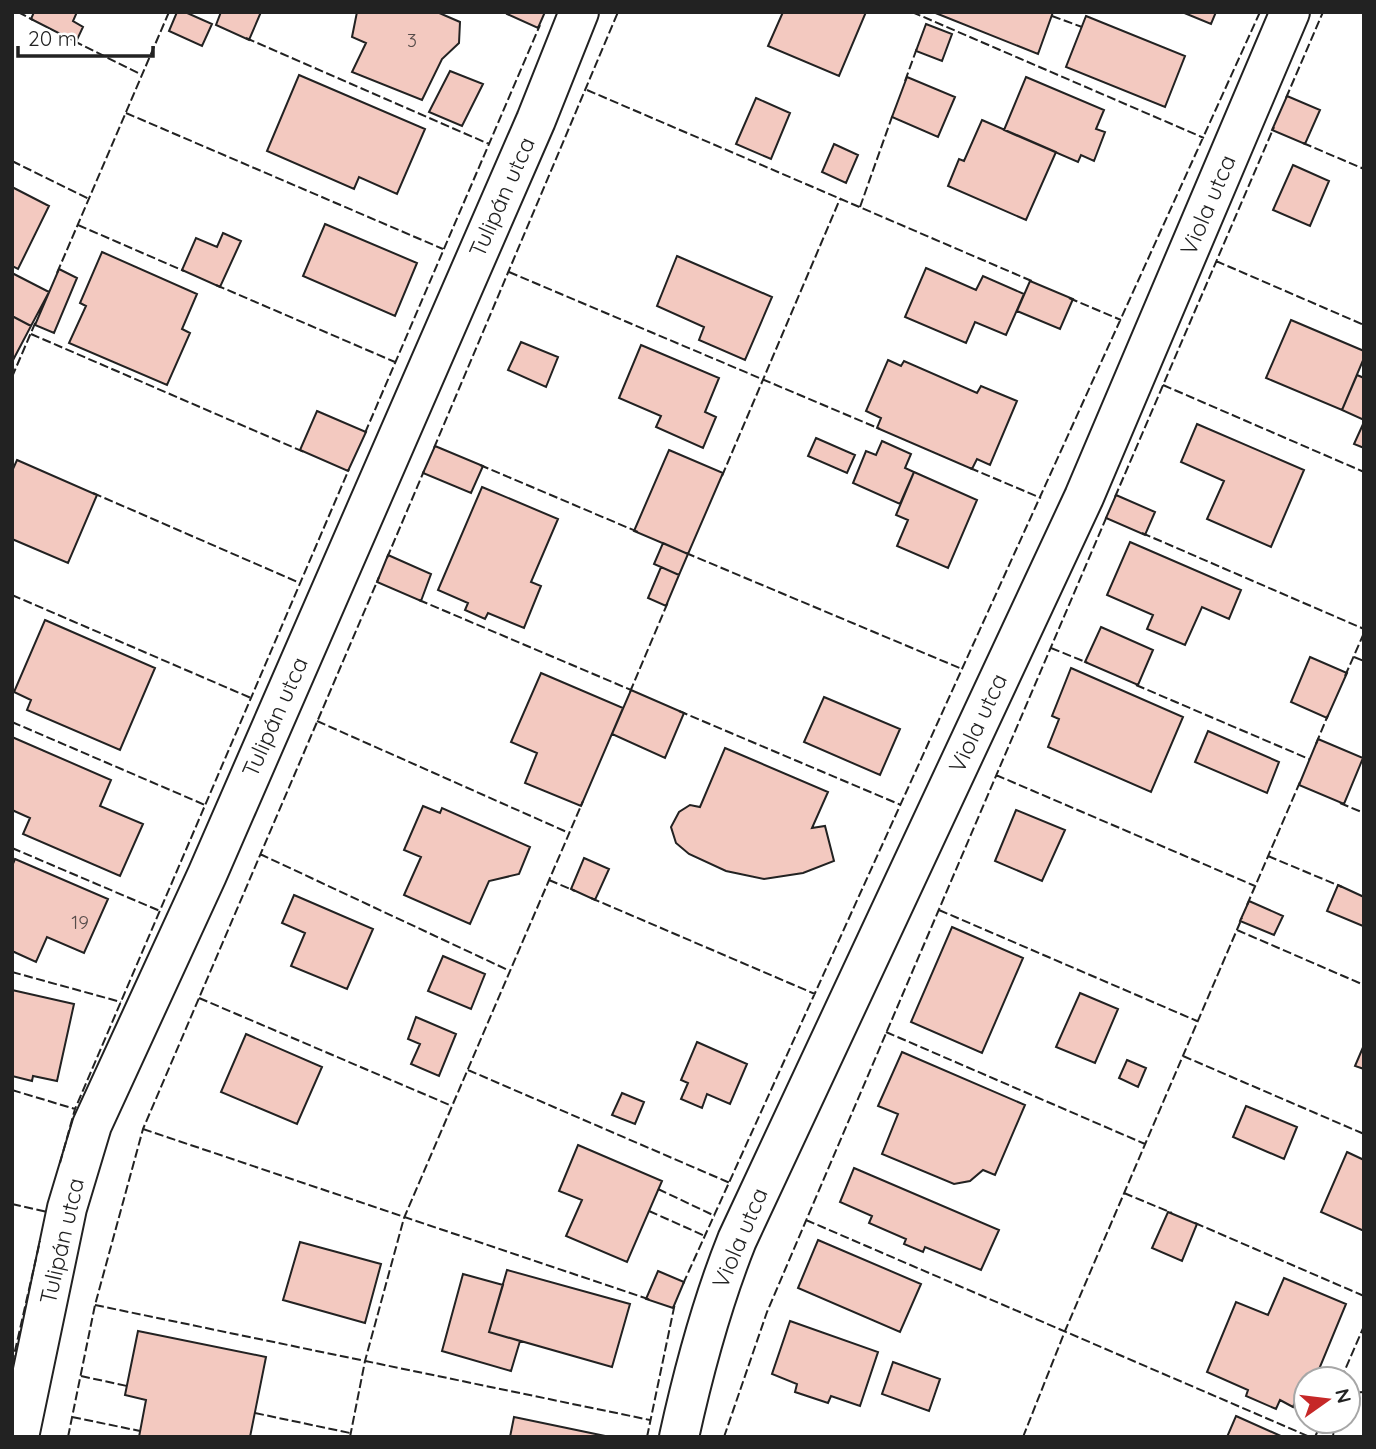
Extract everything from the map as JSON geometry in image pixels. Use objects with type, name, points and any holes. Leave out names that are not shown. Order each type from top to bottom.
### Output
[{"type":"street","name":"Tulipán utca","points":[[19,1437],[67,1208],[92,1125],[207,875],[536,120],[579,12]]},
{"type":"street","name":"Viola utca","points":[[679,1437],[697,1355],[715,1294],[737,1240],[1084,497],[1290,12]]},
{"type":"street","points":[[1353,1437],[1364,1412]]},
{"type":"building","points":[[34,12],[77,12],[73,21],[83,27],[76,42],[31,19]]},
{"type":"building","points":[[177,12],[185,12],[212,24],[202,46],[169,31]]},
{"type":"building","points":[[221,12],[261,12],[249,40],[216,25]]},
{"type":"building","points":[[357,12],[437,12],[460,22],[459,43],[442,59],[422,100],[352,72],[366,43],[352,37]]},
{"type":"building","points":[[545,12],[538,28],[507,14]]},
{"type":"building","points":[[783,12],[866,12],[839,76],[768,46]]},
{"type":"building","points":[[933,12],[1053,12],[1038,54]]},
{"type":"building","points":[[1182,12],[1216,12],[1211,24]]},
{"type":"building","points":[[1086,16],[1185,56],[1165,107],[1066,67]]},
{"type":"building","points":[[926,24],[952,34],[942,61],[916,51]]},
{"type":"building","points":[[450,71],[483,84],[462,126],[429,112]]},
{"type":"building","points":[[299,75],[425,129],[397,194],[359,177],[354,189],[267,151]]},
{"type":"building","points":[[907,77],[955,97],[938,137],[892,117]]},
{"type":"building","points":[[1026,77],[1104,110],[1096,129],[1105,132],[1094,161],[1081,155],[1078,162],[1004,130]]},
{"type":"building","points":[[1287,96],[1320,110],[1305,144],[1272,130]]},
{"type":"building","points":[[756,98],[790,113],[771,159],[736,144]]},
{"type":"building","points":[[982,120],[1056,152],[1026,220],[948,186],[959,159],[964,161]]},
{"type":"building","points":[[834,144],[858,155],[846,183],[822,172]]},
{"type":"building","points":[[1293,165],[1329,181],[1310,226],[1273,210]]},
{"type":"building","points":[[12,187],[49,206],[18,269],[12,266]]},
{"type":"building","points":[[325,224],[417,263],[395,316],[303,276]]},
{"type":"building","points":[[223,233],[241,241],[220,287],[182,270],[196,238],[217,247]]},
{"type":"building","points":[[102,252],[197,294],[182,329],[190,333],[167,385],[69,343],[86,306],[80,303]]},
{"type":"building","points":[[677,256],[772,297],[745,360],[699,340],[704,327],[657,306]]},
{"type":"building","points":[[926,268],[976,290],[983,276],[1024,294],[1006,335],[975,322],[966,343],[905,317]]},
{"type":"building","points":[[59,269],[77,278],[54,333],[35,325]]},
{"type":"building","points":[[12,273],[49,292],[31,326],[12,316]]},
{"type":"building","points":[[1030,281],[1073,299],[1060,329],[1017,311]]},
{"type":"building","points":[[12,316],[31,326],[12,362]]},
{"type":"building","points":[[1291,320],[1364,351],[1364,358],[1342,410],[1266,378]]},
{"type":"building","points":[[521,342],[558,357],[546,387],[508,370]]},
{"type":"building","points":[[641,345],[719,378],[705,412],[716,417],[703,448],[656,427],[661,416],[619,398]]},
{"type":"building","points":[[888,360],[901,366],[904,361],[977,393],[981,386],[1017,401],[990,465],[977,459],[972,469],[877,428],[881,418],[866,411]]},
{"type":"building","points":[[1357,375],[1364,378],[1364,420],[1342,410]]},
{"type":"building","points":[[317,411],[366,432],[348,471],[300,450]]},
{"type":"building","points":[[1364,422],[1364,448],[1354,444]]},
{"type":"building","points":[[1197,424],[1304,470],[1271,547],[1207,519],[1224,481],[1181,462]]},
{"type":"building","points":[[816,438],[855,455],[847,473],[808,456]]},
{"type":"building","points":[[882,441],[911,454],[905,468],[914,472],[900,504],[853,483],[866,451],[876,455]]},
{"type":"building","points":[[435,446],[483,466],[471,493],[423,473]]},
{"type":"building","points":[[669,450],[723,473],[688,554],[634,531]]},
{"type":"building","points":[[17,460],[97,495],[68,563],[12,539],[12,471]]},
{"type":"building","points":[[914,472],[977,500],[948,568],[897,546],[908,520],[896,515]]},
{"type":"building","points":[[482,487],[558,519],[531,582],[541,586],[524,628],[488,613],[485,619],[465,610],[468,603],[438,590]]},
{"type":"building","points":[[1116,495],[1155,512],[1145,535],[1106,518]]},
{"type":"building","points":[[1130,542],[1241,590],[1229,619],[1202,607],[1185,645],[1147,629],[1153,615],[1107,595]]},
{"type":"building","points":[[663,543],[688,554],[679,575],[654,564]]},
{"type":"building","points":[[388,555],[431,574],[421,601],[377,582]]},
{"type":"building","points":[[661,567],[679,575],[666,606],[648,598]]},
{"type":"building","points":[[45,620],[155,668],[120,750],[27,710],[31,700],[14,692]]},
{"type":"building","points":[[1101,627],[1153,650],[1138,685],[1085,662]]},
{"type":"building","points":[[1310,657],[1347,673],[1327,718],[1291,702]]},
{"type":"building","points":[[1071,668],[1183,717],[1151,792],[1048,747],[1059,719],[1052,716]]},
{"type":"building","points":[[541,673],[623,708],[581,806],[525,783],[537,753],[511,742]]},
{"type":"building","points":[[631,690],[684,713],[665,758],[612,734]]},
{"type":"building","points":[[824,697],[900,729],[880,775],[804,742]]},
{"type":"building","points":[[1208,731],[1279,762],[1267,793],[1195,762]]},
{"type":"building","points":[[12,737],[111,780],[100,806],[143,824],[120,876],[23,834],[30,818],[12,810]]},
{"type":"building","points":[[1318,739],[1363,758],[1344,804],[1299,785]]},
{"type":"building","points":[[725,748],[828,792],[812,828],[825,826],[834,861],[803,873],[764,879],[726,871],[689,854],[676,843],[671,827],[679,812],[690,805],[700,807]]},
{"type":"building","points":[[423,806],[440,813],[442,808],[530,847],[519,874],[489,881],[470,924],[404,895],[421,857],[404,850]]},
{"type":"building","points":[[1016,810],[1065,830],[1042,881],[995,861]]},
{"type":"building","points":[[584,858],[609,869],[595,900],[571,889]]},
{"type":"building","points":[[15,859],[108,899],[84,953],[47,937],[36,962],[12,951],[12,866]]},
{"type":"building","points":[[1338,885],[1364,897],[1363,926],[1327,911]]},
{"type":"building","points":[[294,895],[373,929],[347,989],[291,966],[305,933],[282,923]]},
{"type":"building","points":[[1249,901],[1283,916],[1274,935],[1240,921]]},
{"type":"building","points":[[952,927],[1023,958],[982,1053],[911,1022]]},
{"type":"building","points":[[443,956],[485,974],[471,1009],[428,991]]},
{"type":"building","points":[[12,990],[74,1004],[57,1081],[33,1076],[32,1081],[12,1076]]},
{"type":"building","points":[[1080,993],[1118,1009],[1095,1063],[1056,1047]]},
{"type":"building","points":[[416,1017],[456,1034],[439,1076],[411,1064],[420,1044],[408,1039]]},
{"type":"building","points":[[246,1034],[322,1067],[297,1124],[221,1092]]},
{"type":"building","points":[[697,1042],[747,1064],[730,1104],[707,1094],[702,1108],[681,1099],[688,1083],[681,1080]]},
{"type":"building","points":[[1364,1045],[1364,1069],[1355,1066]]},
{"type":"building","points":[[902,1052],[1025,1105],[995,1175],[983,1170],[970,1181],[954,1184],[882,1154],[898,1114],[878,1106]]},
{"type":"building","points":[[1127,1060],[1146,1068],[1138,1087],[1119,1078]]},
{"type":"building","points":[[622,1093],[644,1102],[635,1124],[612,1115]]},
{"type":"building","points":[[1246,1106],[1297,1127],[1284,1159],[1233,1137]]},
{"type":"building","points":[[578,1145],[662,1181],[627,1262],[566,1236],[582,1200],[559,1191]]},
{"type":"building","points":[[1347,1152],[1364,1160],[1364,1231],[1321,1212]]},
{"type":"building","points":[[854,1168],[999,1230],[981,1270],[925,1247],[923,1252],[904,1244],[906,1239],[869,1223],[872,1216],[840,1202]]},
{"type":"building","points":[[1168,1212],[1197,1224],[1182,1261],[1152,1248]]},
{"type":"building","points":[[818,1240],[921,1284],[900,1332],[798,1288]]},
{"type":"building","points":[[300,1242],[381,1264],[365,1323],[283,1300]]},
{"type":"building","points":[[507,1270],[630,1304],[612,1367],[489,1332]]},
{"type":"building","points":[[658,1271],[684,1282],[673,1308],[646,1299]]},
{"type":"building","points":[[463,1274],[503,1285],[489,1332],[520,1341],[511,1371],[442,1351]]},
{"type":"building","points":[[1284,1278],[1346,1304],[1321,1365],[1292,1365],[1292,1406],[1280,1400],[1276,1409],[1246,1396],[1248,1390],[1207,1372],[1236,1302],[1268,1315]]},
{"type":"building","points":[[790,1321],[878,1352],[860,1406],[831,1396],[828,1403],[795,1392],[797,1384],[772,1374]]},
{"type":"building","points":[[138,1331],[266,1357],[250,1437],[139,1437],[146,1400],[125,1395]]},
{"type":"building","points":[[893,1362],[940,1379],[929,1411],[882,1394]]},
{"type":"building","points":[[1236,1416],[1283,1437],[1227,1437]]},
{"type":"building","points":[[514,1417],[610,1437],[510,1437]]},
{"type":"fence","points":[[18,12],[33,20]]},
{"type":"fence","points":[[57,273],[169,12]]},
{"type":"fence","points":[[434,448],[618,12]]},
{"type":"fence","points":[[912,12],[1204,138]]},
{"type":"fence","points":[[683,1284],[1260,12]]},
{"type":"fence","points":[[1286,98],[1323,12]]},
{"type":"fence","points":[[1052,16],[1082,27]]},
{"type":"fence","points":[[365,433],[540,25]]},
{"type":"fence","points":[[246,38],[489,144]]},
{"type":"fence","points":[[74,41],[142,75]]},
{"type":"fence","points":[[905,81],[917,48]]},
{"type":"fence","points":[[587,90],[1034,282]]},
{"type":"fence","points":[[126,113],[443,249]]},
{"type":"fence","points":[[860,207],[893,114]]},
{"type":"fence","points":[[1115,497],[1274,127]]},
{"type":"fence","points":[[1303,143],[1364,169]]},
{"type":"fence","points":[[12,161],[89,199]]},
{"type":"fence","points":[[722,476],[840,199]]},
{"type":"fence","points":[[78,225],[184,271]]},
{"type":"fence","points":[[1216,261],[1364,325]]},
{"type":"fence","points":[[509,272],[880,429]]},
{"type":"fence","points":[[216,285],[395,362]]},
{"type":"fence","points":[[1069,298],[1121,320]]},
{"type":"fence","points":[[12,377],[36,321]]},
{"type":"fence","points":[[31,334],[304,452]]},
{"type":"fence","points":[[1163,385],[1364,472]]},
{"type":"fence","points":[[480,465],[638,532]]},
{"type":"fence","points":[[970,468],[1041,498]]},
{"type":"fence","points":[[60,1163],[75,1109],[349,469]]},
{"type":"fence","points":[[387,558],[424,471]]},
{"type":"fence","points":[[93,493],[300,583]]},
{"type":"fence","points":[[724,1437],[767,1312],[1107,516]]},
{"type":"fence","points":[[1142,533],[1364,629]]},
{"type":"fence","points":[[686,553],[962,669]]},
{"type":"fence","points":[[68,1437],[95,1305],[143,1129],[379,577]]},
{"type":"fence","points":[[12,595],[251,698]]},
{"type":"fence","points":[[419,600],[631,690]]},
{"type":"fence","points":[[630,692],[668,602]]},
{"type":"fence","points":[[1345,676],[1364,633]]},
{"type":"fence","points":[[1051,648],[1088,663]]},
{"type":"fence","points":[[1354,657],[1364,661]]},
{"type":"fence","points":[[1136,685],[1309,759]]},
{"type":"fence","points":[[679,711],[901,805]]},
{"type":"fence","points":[[1316,744],[1328,715]]},
{"type":"fence","points":[[317,721],[569,833]]},
{"type":"fence","points":[[12,722],[205,805]]},
{"type":"fence","points":[[996,775],[1255,886]]},
{"type":"fence","points":[[1247,905],[1300,782]]},
{"type":"fence","points":[[350,1437],[365,1361],[404,1218],[583,801]]},
{"type":"fence","points":[[1340,803],[1364,813]]},
{"type":"fence","points":[[12,848],[160,911]]},
{"type":"fence","points":[[260,854],[510,971]]},
{"type":"fence","points":[[1268,856],[1342,887]]},
{"type":"fence","points":[[549,880],[575,891]]},
{"type":"fence","points":[[591,898],[815,994]]},
{"type":"fence","points":[[939,910],[1197,1021]]},
{"type":"fence","points":[[1023,1437],[1065,1331],[1242,918]]},
{"type":"fence","points":[[1237,930],[1364,985]]},
{"type":"fence","points":[[12,972],[121,1002]]},
{"type":"fence","points":[[199,998],[452,1106]]},
{"type":"fence","points":[[886,1032],[1145,1144]]},
{"type":"fence","points":[[1183,1056],[1364,1134]]},
{"type":"fence","points":[[468,1070],[730,1183]]},
{"type":"fence","points":[[12,1090],[75,1109]]},
{"type":"fence","points":[[143,1129],[651,1300]]},
{"type":"fence","points":[[658,1189],[715,1216]]},
{"type":"fence","points":[[1124,1193],[1172,1213]]},
{"type":"fence","points":[[12,1204],[47,1212]]},
{"type":"fence","points":[[649,1211],[705,1236]]},
{"type":"fence","points":[[806,1220],[1310,1437]]},
{"type":"fence","points":[[1195,1223],[1364,1296]]},
{"type":"fence","points":[[12,1364],[40,1241]]},
{"type":"fence","points":[[647,1437],[675,1303]]},
{"type":"fence","points":[[95,1305],[650,1420]]},
{"type":"fence","points":[[1347,1365],[1364,1326]]},
{"type":"fence","points":[[81,1376],[127,1386]]},
{"type":"fence","points":[[255,1413],[350,1433]]},
{"type":"fence","points":[[72,1417],[140,1431]]}]
